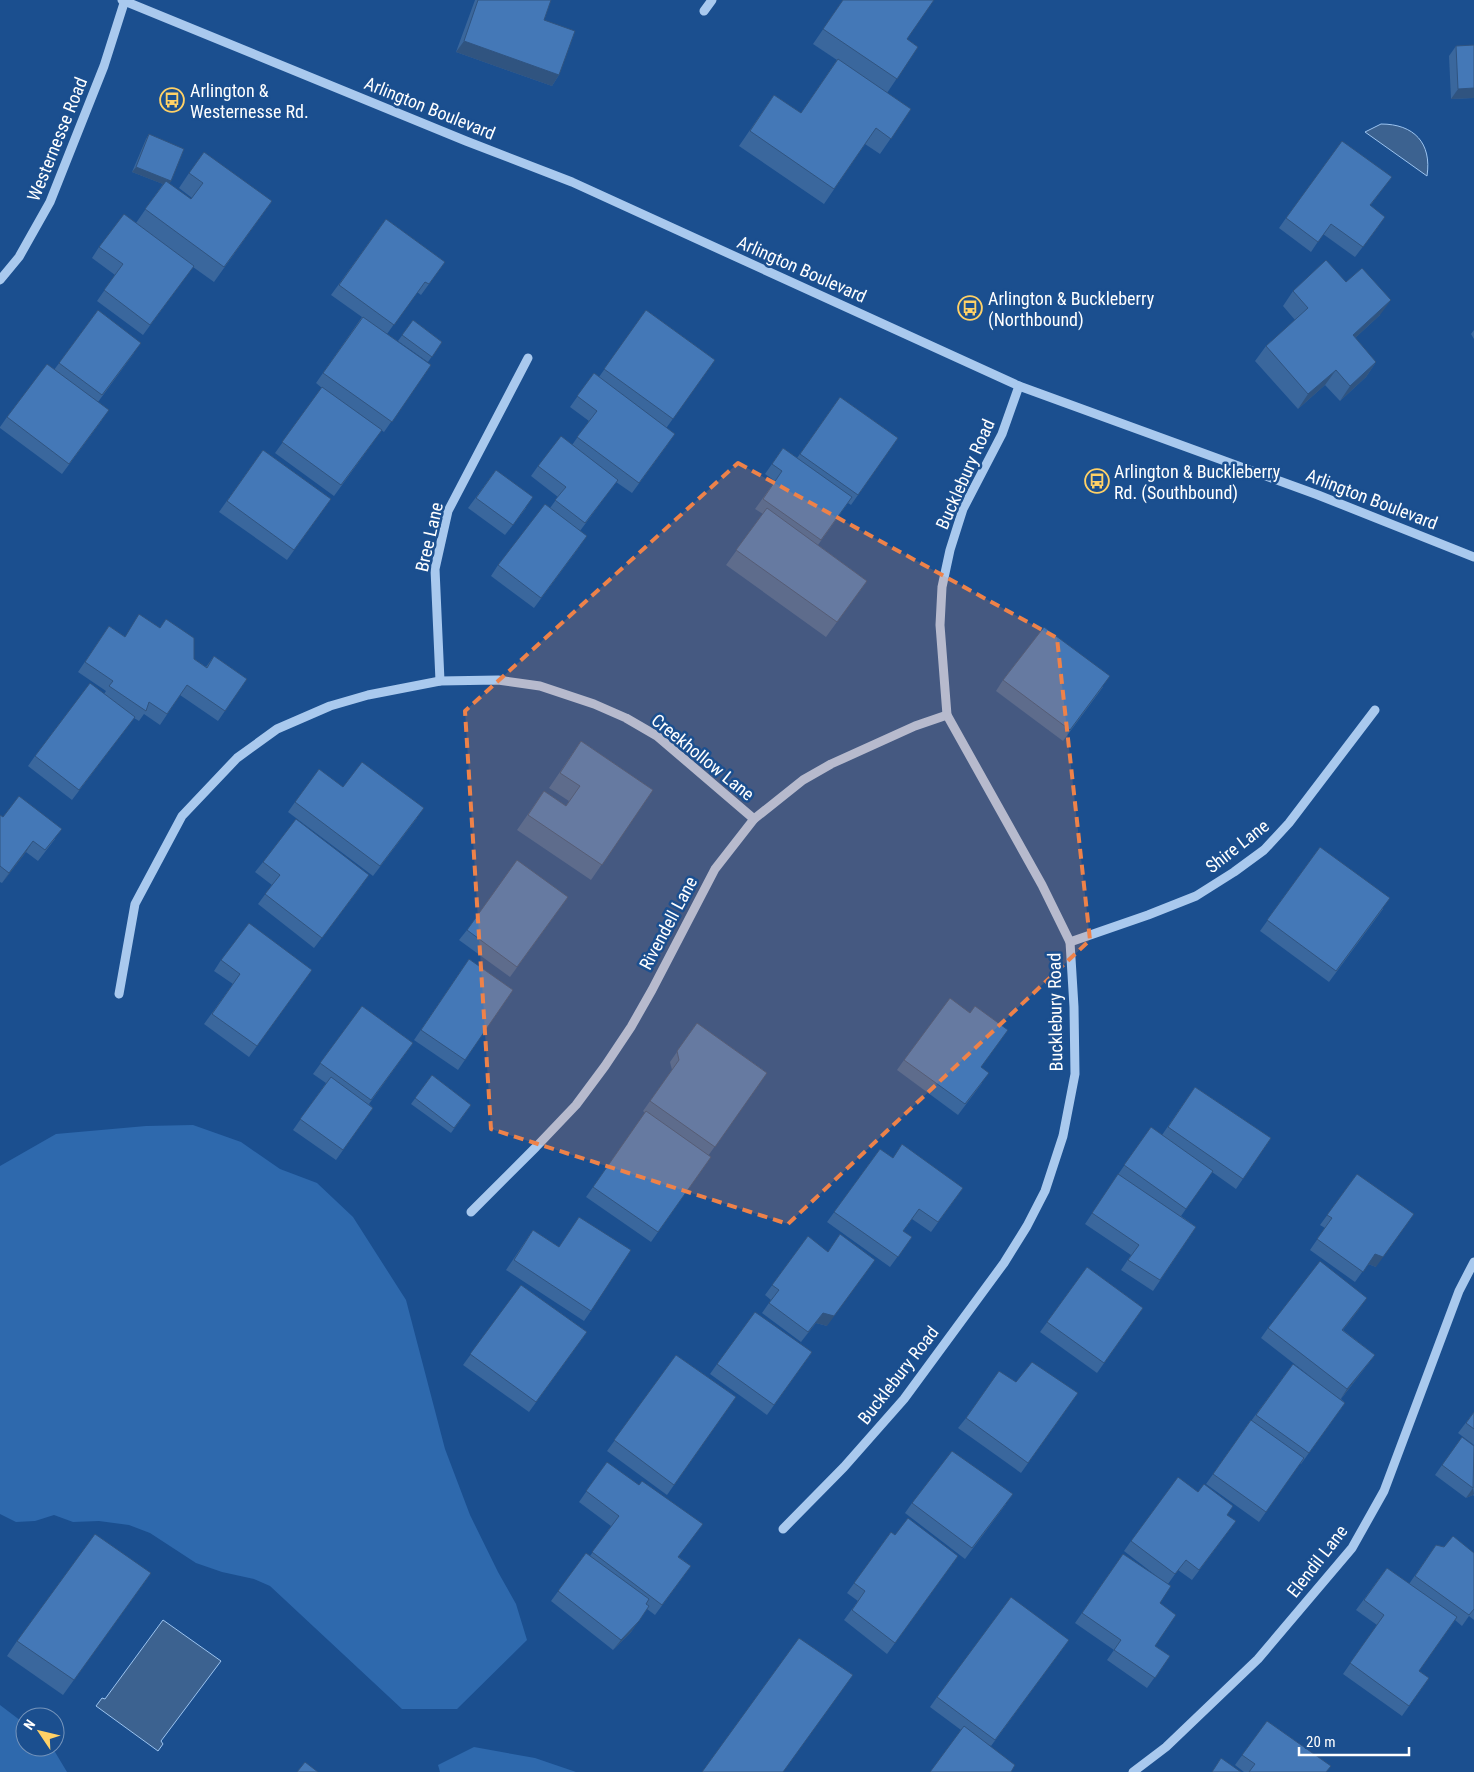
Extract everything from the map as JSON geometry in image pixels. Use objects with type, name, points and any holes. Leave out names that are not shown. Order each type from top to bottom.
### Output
[{"type":"street","name":"Westernesse Road","points":[[0,280],[19,257],[50,202],[104,66],[124,0]]},
{"type":"street","name":"Arlington Boulevard","points":[[124,0],[466,141],[572,182],[1020,386],[1318,495],[1474,557]]},
{"type":"street","points":[[704,11],[712,0]]},
{"type":"street","name":"Bree Lane","points":[[440,681],[435,569],[448,511],[528,358]]},
{"type":"street","name":"Bucklebury Road","points":[[783,1529],[844,1467],[904,1399],[1004,1263],[1027,1226],[1045,1191],[1063,1136],[1074,1074],[1074,1007],[1070,942],[1042,885],[947,715],[940,625],[942,587],[950,550],[963,509],[1002,434],[1020,386]]},
{"type":"street","name":"Creekhollow Lane","points":[[119,994],[135,904],[182,816],[237,758],[277,729],[330,706],[368,695],[440,681],[498,680],[540,686],[594,704],[626,718],[657,736],[754,819]]},
{"type":"street","name":"Shire Lane","points":[[1070,942],[1196,896],[1264,850],[1289,823],[1375,710]]},
{"type":"street","name":"Rivendell Lane","points":[[471,1212],[576,1105],[605,1066],[648,998],[715,869],[754,819],[803,780],[831,764],[915,726],[947,715]]},
{"type":"street","name":"Elendil Lane","points":[[1133,1772],[1166,1747],[1258,1659],[1352,1548],[1384,1491],[1459,1291],[1474,1262]]},
{"type":"highlighted area","points":[[738,463],[1057,638],[1090,940],[788,1224],[491,1129],[465,711]]},
{"type":"shaded area","points":[[1381,124],[1403,127],[1418,138],[1427,154],[1427,176],[1365,132]]},
{"type":"shaded area","points":[[193,1125],[241,1142],[280,1169],[317,1183],[353,1217],[406,1300],[445,1449],[470,1515],[516,1604],[527,1640],[457,1709],[402,1709],[270,1586],[254,1579],[222,1572],[196,1563],[150,1533],[129,1525],[99,1521],[73,1522],[54,1515],[35,1521],[16,1522],[0,1514],[0,1166],[56,1134],[146,1126]]},
{"type":"shaded area","points":[[163,1620],[221,1661],[161,1741],[163,1744],[158,1751],[96,1706],[102,1698],[105,1699]]},
{"type":"shaded area","points":[[0,1705],[15,1716],[15,1757],[58,1757],[67,1772],[0,1772]]},
{"type":"shaded area","points":[[474,1747],[535,1758],[576,1772],[440,1772],[438,1765]]},
{"type":"building","points":[[478,0],[551,0],[544,20],[575,31],[559,75],[464,41]]},
{"type":"building","points":[[843,0],[934,0],[907,39],[918,47],[897,79],[823,29]]},
{"type":"building","points":[[1474,45],[1474,88],[1458,89],[1456,46]]},
{"type":"building","points":[[838,59],[911,109],[891,139],[876,128],[834,189],[750,131],[774,95],[801,113]]},
{"type":"building","points":[[149,134],[184,149],[171,181],[136,167]]},
{"type":"building","points":[[1342,141],[1392,177],[1370,205],[1385,217],[1363,247],[1331,224],[1318,242],[1286,218]]},
{"type":"building","points":[[204,152],[272,201],[224,267],[145,209],[166,181],[191,199],[203,183],[189,173]]},
{"type":"building","points":[[124,214],[194,266],[150,325],[104,290],[123,264],[99,247]]},
{"type":"building","points":[[386,219],[445,262],[429,284],[425,282],[394,325],[339,285]]},
{"type":"building","points":[[1326,260],[1346,282],[1362,268],[1391,300],[1353,335],[1376,362],[1350,386],[1336,370],[1308,394],[1266,346],[1308,308],[1293,291]]},
{"type":"building","points":[[98,310],[141,343],[102,395],[59,363]]},
{"type":"building","points":[[646,310],[715,360],[673,419],[604,369]]},
{"type":"building","points":[[363,317],[431,365],[392,422],[323,373]]},
{"type":"building","points":[[413,320],[442,342],[432,357],[402,335]]},
{"type":"building","points":[[47,364],[109,410],[69,464],[7,417]]},
{"type":"building","points":[[594,373],[675,434],[639,483],[577,437],[597,411],[577,396]]},
{"type":"building","points":[[322,387],[382,430],[341,485],[282,442]]},
{"type":"building","points":[[840,397],[898,438],[858,495],[800,454]]},
{"type":"building","points":[[561,436],[618,480],[585,523],[555,500],[566,487],[538,466]]},
{"type":"building","points":[[783,448],[852,497],[821,540],[763,499],[782,471],[772,464]]},
{"type":"building","points":[[263,450],[331,499],[294,550],[227,501]]},
{"type":"building","points":[[496,470],[533,497],[513,525],[476,498]]},
{"type":"building","points":[[545,504],[587,536],[541,598],[498,565]]},
{"type":"building","points":[[767,508],[867,581],[837,622],[736,550]]},
{"type":"building","points":[[139,614],[160,628],[166,619],[194,638],[194,659],[207,668],[214,656],[247,679],[225,711],[187,685],[167,714],[149,702],[146,711],[109,686],[113,681],[85,662],[109,626],[125,637]]},
{"type":"building","points":[[1044,627],[1110,676],[1070,730],[1003,680]]},
{"type":"building","points":[[90,683],[135,717],[79,790],[35,756]]},
{"type":"building","points":[[581,741],[653,790],[602,865],[528,815],[544,791],[566,806],[580,786],[560,773]]},
{"type":"building","points":[[362,762],[424,808],[380,866],[295,802],[319,769],[343,787]]},
{"type":"building","points":[[19,796],[62,829],[45,850],[33,841],[9,873],[0,866],[0,815],[3,817]]},
{"type":"building","points":[[296,819],[369,875],[322,938],[265,894],[280,875],[263,862]]},
{"type":"building","points":[[1320,847],[1390,898],[1336,971],[1267,920]]},
{"type":"building","points":[[517,860],[568,897],[517,967],[467,930]]},
{"type":"building","points":[[249,923],[312,970],[257,1046],[212,1014],[240,974],[221,960]]},
{"type":"building","points":[[469,959],[513,990],[465,1060],[421,1030]]},
{"type":"building","points":[[950,998],[970,1013],[975,1006],[1008,1030],[981,1067],[989,1073],[965,1104],[904,1060]]},
{"type":"building","points":[[362,1006],[413,1043],[371,1100],[320,1063]]},
{"type":"building","points":[[697,1023],[767,1073],[715,1147],[650,1101],[679,1060],[677,1051]]},
{"type":"building","points":[[432,1075],[471,1105],[454,1128],[415,1098]]},
{"type":"building","points":[[331,1077],[373,1108],[343,1150],[300,1119]]},
{"type":"building","points":[[1195,1087],[1271,1138],[1243,1179],[1168,1127]]},
{"type":"building","points":[[646,1111],[711,1157],[658,1232],[593,1187]]},
{"type":"building","points":[[1151,1127],[1213,1171],[1186,1209],[1124,1165]]},
{"type":"building","points":[[902,1144],[963,1188],[938,1222],[919,1209],[903,1231],[912,1237],[898,1257],[834,1212],[880,1149],[893,1158]]},
{"type":"building","points":[[1118,1174],[1196,1227],[1160,1280],[1128,1260],[1139,1245],[1092,1213]]},
{"type":"building","points":[[1357,1174],[1414,1214],[1383,1257],[1375,1254],[1363,1272],[1317,1239],[1332,1218],[1327,1215]]},
{"type":"building","points":[[579,1217],[631,1250],[591,1311],[514,1260],[533,1230],[559,1247]]},
{"type":"building","points":[[840,1234],[875,1260],[834,1316],[823,1313],[808,1332],[769,1303],[779,1290],[772,1285],[808,1236],[828,1252]]},
{"type":"building","points":[[1320,1261],[1367,1298],[1342,1330],[1375,1355],[1347,1389],[1268,1328]]},
{"type":"building","points":[[1087,1267],[1143,1308],[1104,1363],[1047,1322]]},
{"type":"building","points":[[521,1285],[587,1332],[536,1402],[470,1354]]},
{"type":"building","points":[[755,1312],[812,1352],[774,1405],[717,1364]]},
{"type":"building","points":[[676,1355],[736,1397],[674,1485],[614,1440]]},
{"type":"building","points":[[1032,1362],[1078,1393],[1028,1463],[966,1418],[999,1371],[1016,1382]]},
{"type":"building","points":[[1293,1364],[1345,1403],[1309,1453],[1256,1415]]},
{"type":"building","points":[[1474,1412],[1474,1429],[1466,1423]]},
{"type":"building","points":[[1251,1420],[1304,1458],[1266,1512],[1213,1474]]},
{"type":"building","points":[[1462,1437],[1474,1446],[1473,1488],[1442,1465]]},
{"type":"building","points":[[952,1451],[1013,1494],[972,1548],[912,1503]]},
{"type":"building","points":[[607,1462],[639,1485],[642,1481],[703,1524],[678,1557],[691,1566],[662,1605],[592,1552],[619,1516],[586,1491]]},
{"type":"building","points":[[1178,1477],[1198,1492],[1204,1484],[1233,1506],[1227,1515],[1236,1521],[1199,1570],[1186,1560],[1175,1574],[1131,1541]]},
{"type":"building","points":[[908,1518],[958,1556],[895,1643],[852,1610],[865,1591],[854,1583],[891,1532],[895,1535]]},
{"type":"building","points":[[95,1534],[151,1573],[74,1680],[17,1641]]},
{"type":"building","points":[[1453,1536],[1474,1553],[1474,1609],[1469,1615],[1415,1576],[1436,1545],[1444,1547]]},
{"type":"building","points":[[586,1553],[649,1599],[646,1604],[649,1606],[639,1621],[621,1640],[558,1591]]},
{"type":"building","points":[[1123,1554],[1171,1586],[1160,1603],[1176,1615],[1155,1646],[1170,1656],[1155,1678],[1114,1650],[1121,1640],[1082,1613]]},
{"type":"building","points":[[1387,1568],[1457,1617],[1419,1671],[1429,1678],[1409,1706],[1350,1663],[1384,1615],[1364,1600]]},
{"type":"building","points":[[1011,1597],[1069,1640],[995,1740],[937,1697]]},
{"type":"building","points":[[799,1638],[853,1675],[783,1772],[702,1772]]},
{"type":"building","points":[[1267,1721],[1331,1766],[1326,1772],[1249,1772],[1255,1764],[1242,1755]]},
{"type":"building","points":[[964,1726],[1015,1765],[1011,1772],[930,1772]]},
{"type":"building","points":[[1221,1758],[1241,1772],[1212,1772]]},
{"type":"building","points":[[305,1762],[318,1772],[297,1772]]},
{"type":"place","name":"Arlington & Westernesse Rd.","points":[[172,100]]},
{"type":"place","name":"Arlington & Buckleberry (Northbound)","points":[[970,308]]},
{"type":"place","name":"Arlington & Buckleberry Rd. (Southbound)","points":[[1097,481]]}]
